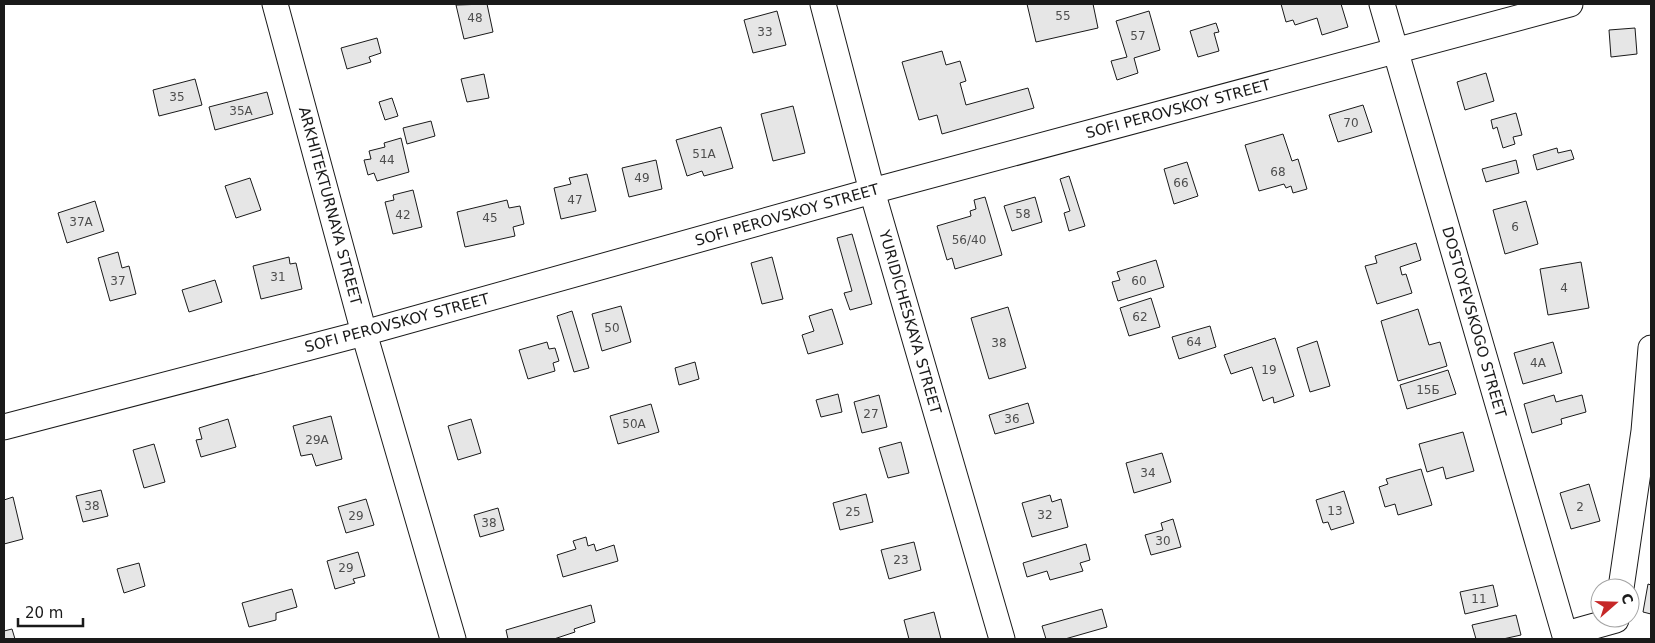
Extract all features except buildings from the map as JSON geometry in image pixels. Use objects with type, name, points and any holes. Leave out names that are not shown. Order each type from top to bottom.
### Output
[{"type":"street","name":"ARKHITEKTURNAYA STREET","points":[[275,4],[364,333],[453,639]]},
{"type":"street","name":"YURIDICHESKAYA STREET","points":[[823,4],[872,190],[1002,639]]},
{"type":"street","name":"DOSTOYEVSKOGO STREET","points":[[1382,4],[1566,637]]},
{"type":"street","name":"SOFI PEROVSKOY STREET","points":[[4,427],[364,333],[872,190],[1570,4]]},
{"type":"street","points":[[1622,578],[1644,432],[1651,348]]},
{"type":"street","points":[[1566,637],[1592,628]]}]
